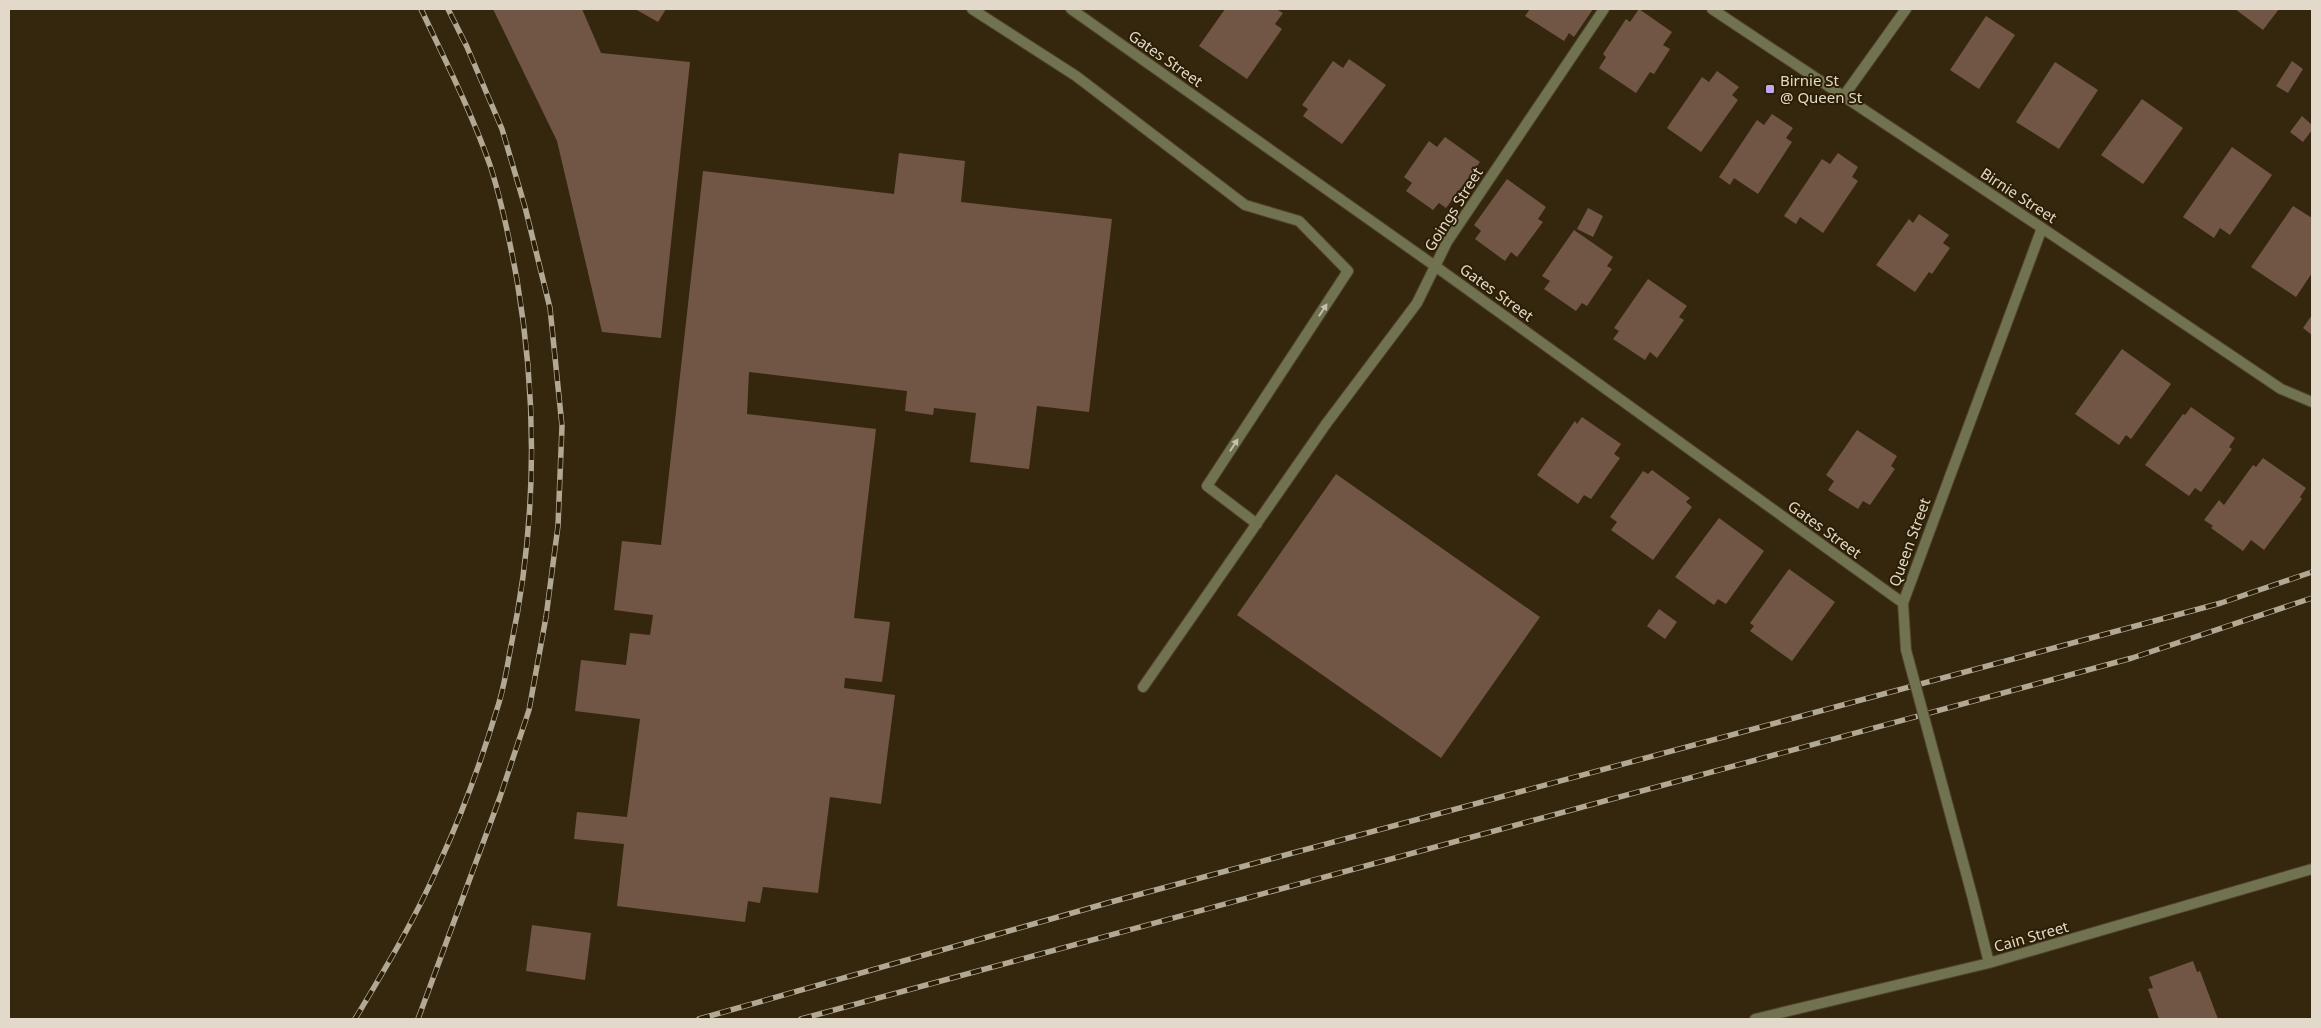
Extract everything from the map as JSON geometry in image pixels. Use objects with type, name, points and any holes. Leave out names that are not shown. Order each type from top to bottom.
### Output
[{"type":"street","points":[[972,9],[1076,76],[1245,205],[1299,221],[1348,271],[1207,486],[1256,524]]},
{"type":"street","name":"Gates Street","points":[[1071,9],[1435,266],[1902,603]]},
{"type":"street","name":"Goings Street","points":[[1143,687],[1326,424],[1417,302],[1447,242],[1604,9]]},
{"type":"street","name":"Birnie Street","points":[[1712,9],[2042,228],[2281,390],[2312,402]]},
{"type":"street","points":[[1843,97],[1906,9]]},
{"type":"street","name":"Queen Street","points":[[1989,964],[1906,650],[1902,603],[2042,228]]},
{"type":"street","name":"Cain Street","points":[[1755,1019],[1989,964],[2312,869]]},
{"type":"building","points":[[493,9],[582,9],[601,53],[690,62],[661,338],[602,332],[557,141]]},
{"type":"building","points":[[635,9],[666,9],[658,22]]},
{"type":"building","points":[[1225,9],[1276,9],[1283,13],[1275,24],[1282,29],[1247,79],[1199,46]]},
{"type":"building","points":[[1530,9],[1593,9],[1574,37],[1569,33],[1564,41],[1525,16]]},
{"type":"building","points":[[1639,9],[1672,32],[1663,45],[1670,49],[1654,74],[1650,72],[1636,93],[1599,68],[1606,57],[1603,54],[1626,19],[1630,22]]},
{"type":"building","points":[[2235,9],[2279,9],[2263,30]]},
{"type":"building","points":[[1986,16],[2015,35],[1979,89],[1950,70]]},
{"type":"building","points":[[1349,59],[1386,85],[1342,144],[1303,116],[1308,109],[1302,105],[1333,61],[1343,68]]},
{"type":"building","points":[[2292,61],[2303,69],[2288,93],[2276,86]]},
{"type":"building","points":[[2055,62],[2098,90],[2059,149],[2016,122]]},
{"type":"building","points":[[1717,71],[1739,87],[1732,95],[1738,100],[1701,152],[1667,128],[1702,77],[1709,82]]},
{"type":"building","points":[[2142,99],[2183,128],[2143,184],[2101,155]]},
{"type":"building","points":[[1772,114],[1793,128],[1786,138],[1792,142],[1758,194],[1734,178],[1730,185],[1719,177],[1757,120],[1764,125]]},
{"type":"building","points":[[2302,116],[2312,125],[2312,130],[2303,142],[2290,132]]},
{"type":"building","points":[[1445,137],[1480,162],[1446,208],[1439,203],[1433,210],[1406,191],[1412,183],[1404,177],[1429,141],[1437,147]]},
{"type":"building","points":[[2232,147],[2272,175],[2230,235],[2220,228],[2214,238],[2183,217]]},
{"type":"building","points":[[899,153],[965,161],[961,202],[1112,219],[1089,412],[1037,406],[1029,469],[970,462],[976,413],[934,408],[933,415],[905,411],[907,391],[749,372],[747,414],[876,429],[854,618],[890,622],[882,682],[845,678],[844,688],[895,695],[881,804],[830,797],[818,893],[763,887],[760,903],[748,901],[745,922],[617,906],[624,844],[574,839],[577,812],[627,817],[640,719],[575,711],[581,660],[626,665],[630,633],[650,635],[653,615],[614,610],[622,541],[661,545],[703,171],[894,194]]},
{"type":"building","points":[[1838,153],[1858,167],[1852,177],[1858,181],[1823,233],[1800,217],[1796,224],[1784,216],[1822,159],[1830,164]]},
{"type":"building","points":[[1507,179],[1546,207],[1538,219],[1543,222],[1517,257],[1511,252],[1505,261],[1475,239],[1481,231],[1474,225]]},
{"type":"building","points":[[2293,206],[2312,218],[2312,273],[2296,297],[2251,267]]},
{"type":"building","points":[[1588,208],[1603,216],[1593,237],[1577,229]]},
{"type":"building","points":[[1919,214],[1949,235],[1943,243],[1950,248],[1932,274],[1929,272],[1915,292],[1876,265],[1909,219],[1913,223]]},
{"type":"building","points":[[1574,230],[1613,257],[1607,266],[1612,269],[1587,306],[1582,303],[1576,311],[1544,289],[1550,281],[1542,276]]},
{"type":"building","points":[[1648,279],[1687,306],[1679,317],[1684,320],[1657,358],[1650,352],[1645,360],[1613,339],[1619,331],[1614,328]]},
{"type":"building","points":[[2312,315],[2312,335],[2303,328]]},
{"type":"building","points":[[2122,349],[2171,384],[2131,439],[2126,435],[2119,445],[2075,414]]},
{"type":"building","points":[[2191,407],[2235,438],[2229,447],[2232,449],[2201,492],[2195,488],[2189,496],[2145,465],[2183,414],[2185,415]]},
{"type":"building","points":[[1582,417],[1621,444],[1614,454],[1620,458],[1591,499],[1584,495],[1578,504],[1537,475],[1575,421],[1577,424]]},
{"type":"building","points":[[1857,430],[1897,456],[1891,466],[1895,469],[1870,505],[1863,501],[1858,509],[1828,490],[1834,481],[1826,475]]},
{"type":"building","points":[[2263,458],[2306,488],[2300,497],[2302,499],[2264,550],[2251,540],[2243,551],[2211,528],[2213,526],[2204,520],[2219,500],[2224,505],[2253,465],[2256,467]]},
{"type":"building","points":[[1652,470],[1690,498],[1686,502],[1692,507],[1653,560],[1611,530],[1617,522],[1610,517],[1643,471],[1648,474]]},
{"type":"building","points":[[1336,474],[1540,617],[1441,758],[1237,615]]},
{"type":"building","points":[[1719,518],[1764,551],[1726,604],[1718,599],[1714,605],[1675,577]]},
{"type":"building","points":[[1789,569],[1835,602],[1792,661],[1750,631],[1754,626],[1750,623]]},
{"type":"building","points":[[1659,609],[1677,622],[1665,639],[1647,626]]},
{"type":"building","points":[[532,925],[591,933],[585,980],[526,971]]},
{"type":"building","points":[[2193,961],[2197,972],[2200,971],[2218,1019],[2159,1019],[2148,989],[2153,988],[2149,977]]},
{"type":"railway","points":[[355,1019],[400,943],[430,884],[463,807],[484,749],[507,670],[520,600],[530,509],[532,463],[529,372],[524,326],[509,237],[483,145],[421,9]]},
{"type":"railway","points":[[418,1019],[500,797],[529,710],[546,617],[558,526],[562,426],[550,308],[525,207],[502,129],[467,47],[448,9]]},
{"type":"railway","points":[[699,1019],[1111,902],[2221,603],[2312,572]]},
{"type":"railway","points":[[801,1019],[2132,658],[2312,598]]},
{"type":"place","name":"Birnie St @ Queen St","points":[[1770,89]]}]
